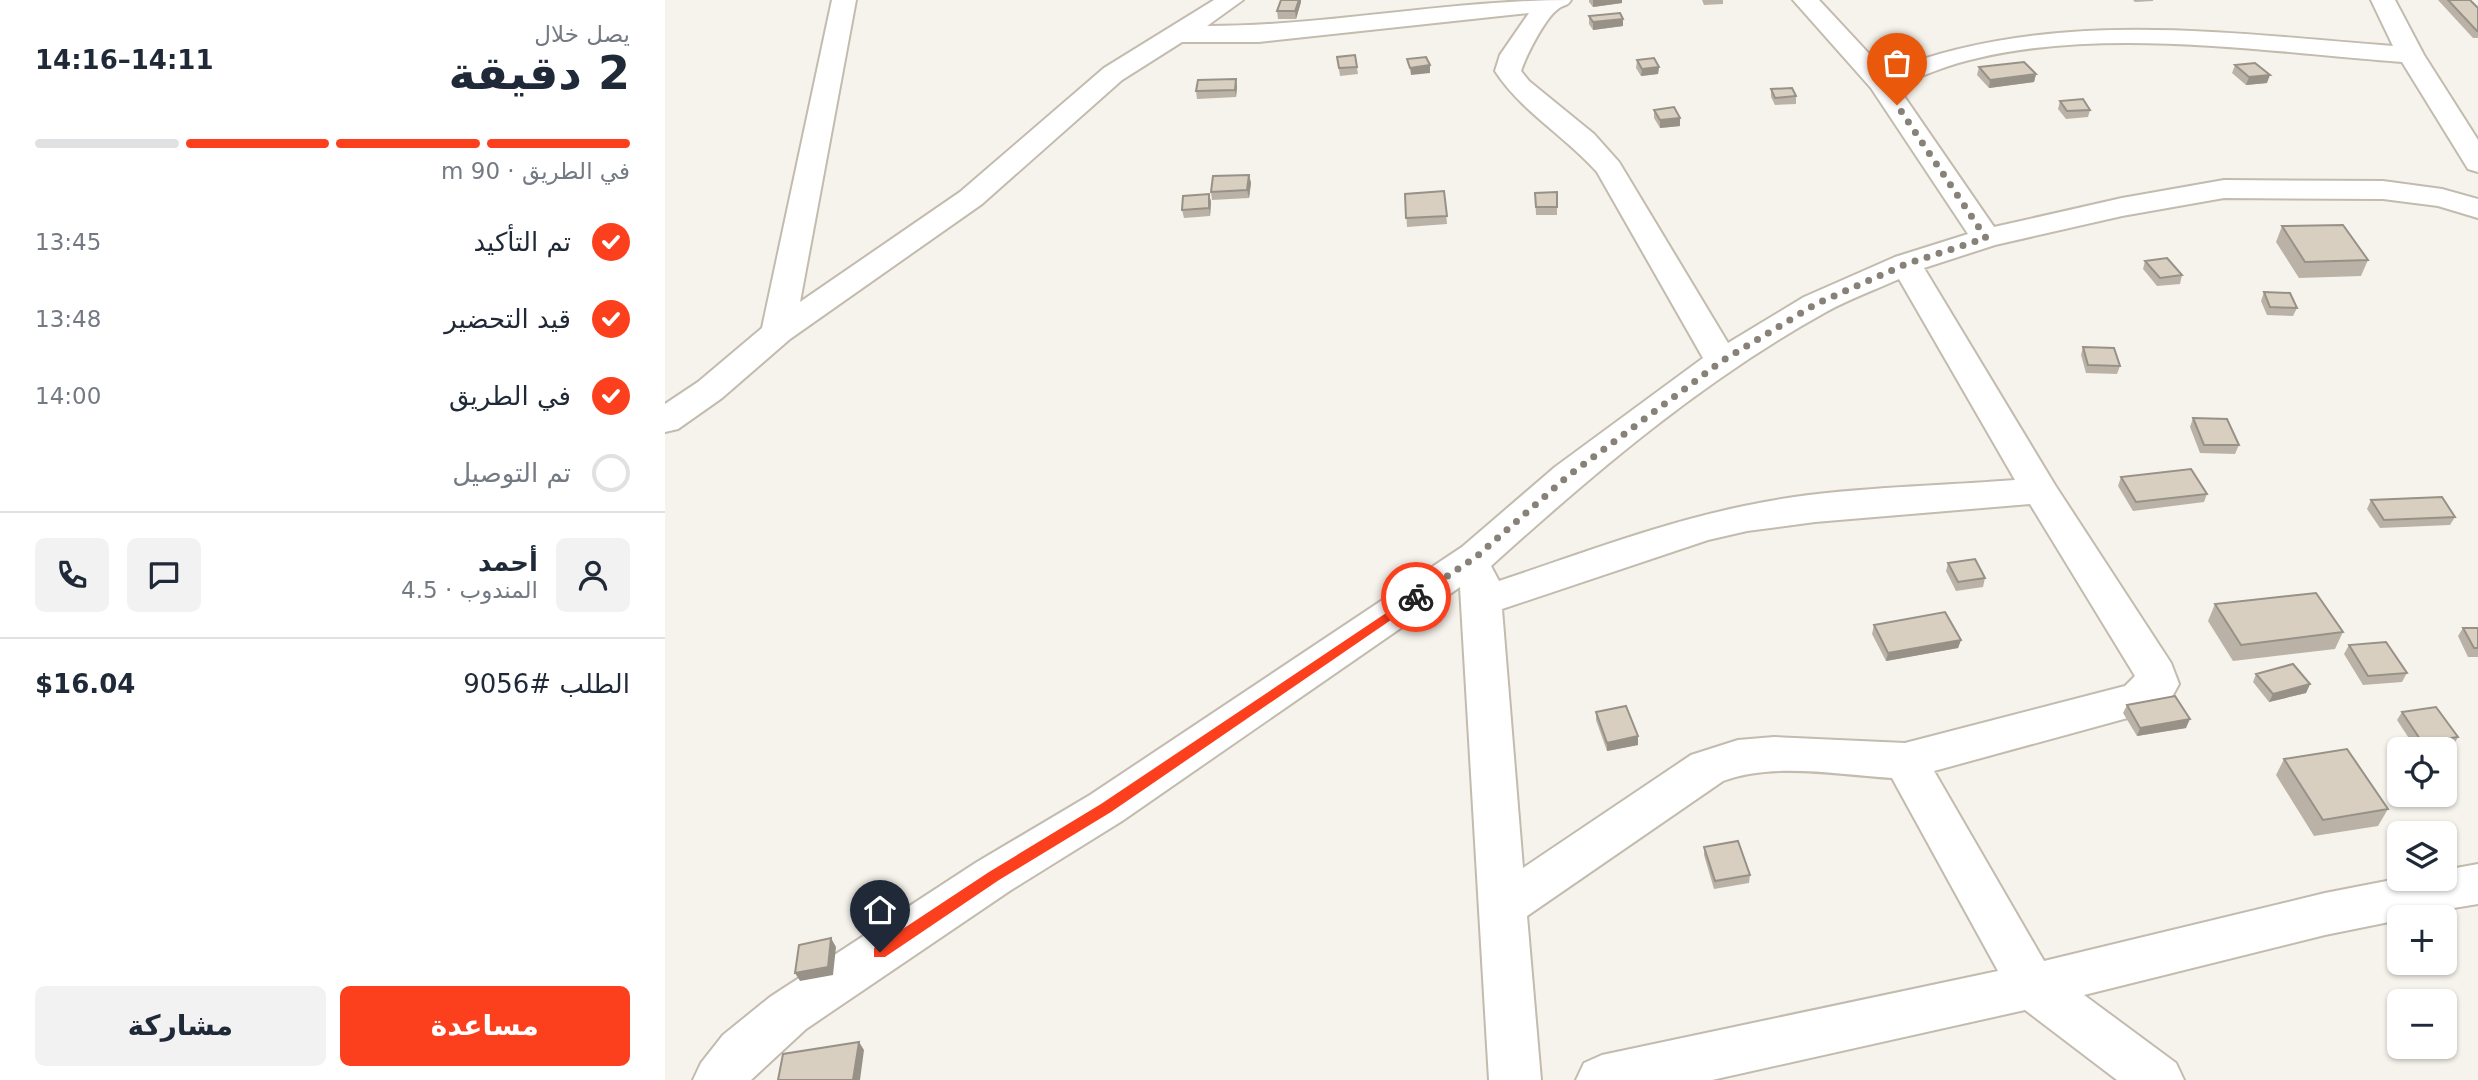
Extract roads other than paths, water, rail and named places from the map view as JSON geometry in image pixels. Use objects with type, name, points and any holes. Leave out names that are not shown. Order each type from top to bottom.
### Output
[{"type":"street","points":[[778,332],[844,0]]},
{"type":"street","points":[[665,421],[710,390],[778,332],[971,198],[1113,74],[1231,0]]},
{"type":"street","points":[[1805,0],[1826,19],[1882,83],[1986,238]]},
{"type":"street","points":[[2383,0],[2411,55],[2467,125],[2478,163]]},
{"type":"street","points":[[1176,34],[1259,34],[1552,1]]},
{"type":"street","points":[[1552,1],[1513,55],[1508,71],[1519,87],[1584,140],[1609,168],[1722,361]]},
{"type":"street","points":[[1882,83],[1942,59],[1986,48],[2035,42],[2142,38],[2411,55]]},
{"type":"street","points":[[719,1080],[741,1052],[788,1013],[994,876],[1106,808],[1476,557],[1568,476],[1722,361],[1816,304],[1906,264],[1986,238],[2122,207],[2224,189],[2324,187],[2383,190],[2442,198],[2478,209]]},
{"type":"street","points":[[1503,907],[1707,768],[1738,757],[1774,754],[1905,761],[2138,699],[2158,684],[2156,674],[2040,491],[1906,264]]},
{"type":"street","points":[[1482,601],[1701,529],[1747,518],[1815,509],[2040,491]]},
{"type":"street","points":[[1476,557],[1482,601],[1515,1080]]},
{"type":"street","points":[[1905,761],[2032,986],[2158,1080]]},
{"type":"street","points":[[1602,1080],[2032,986],[2325,914],[2478,884]]}]
